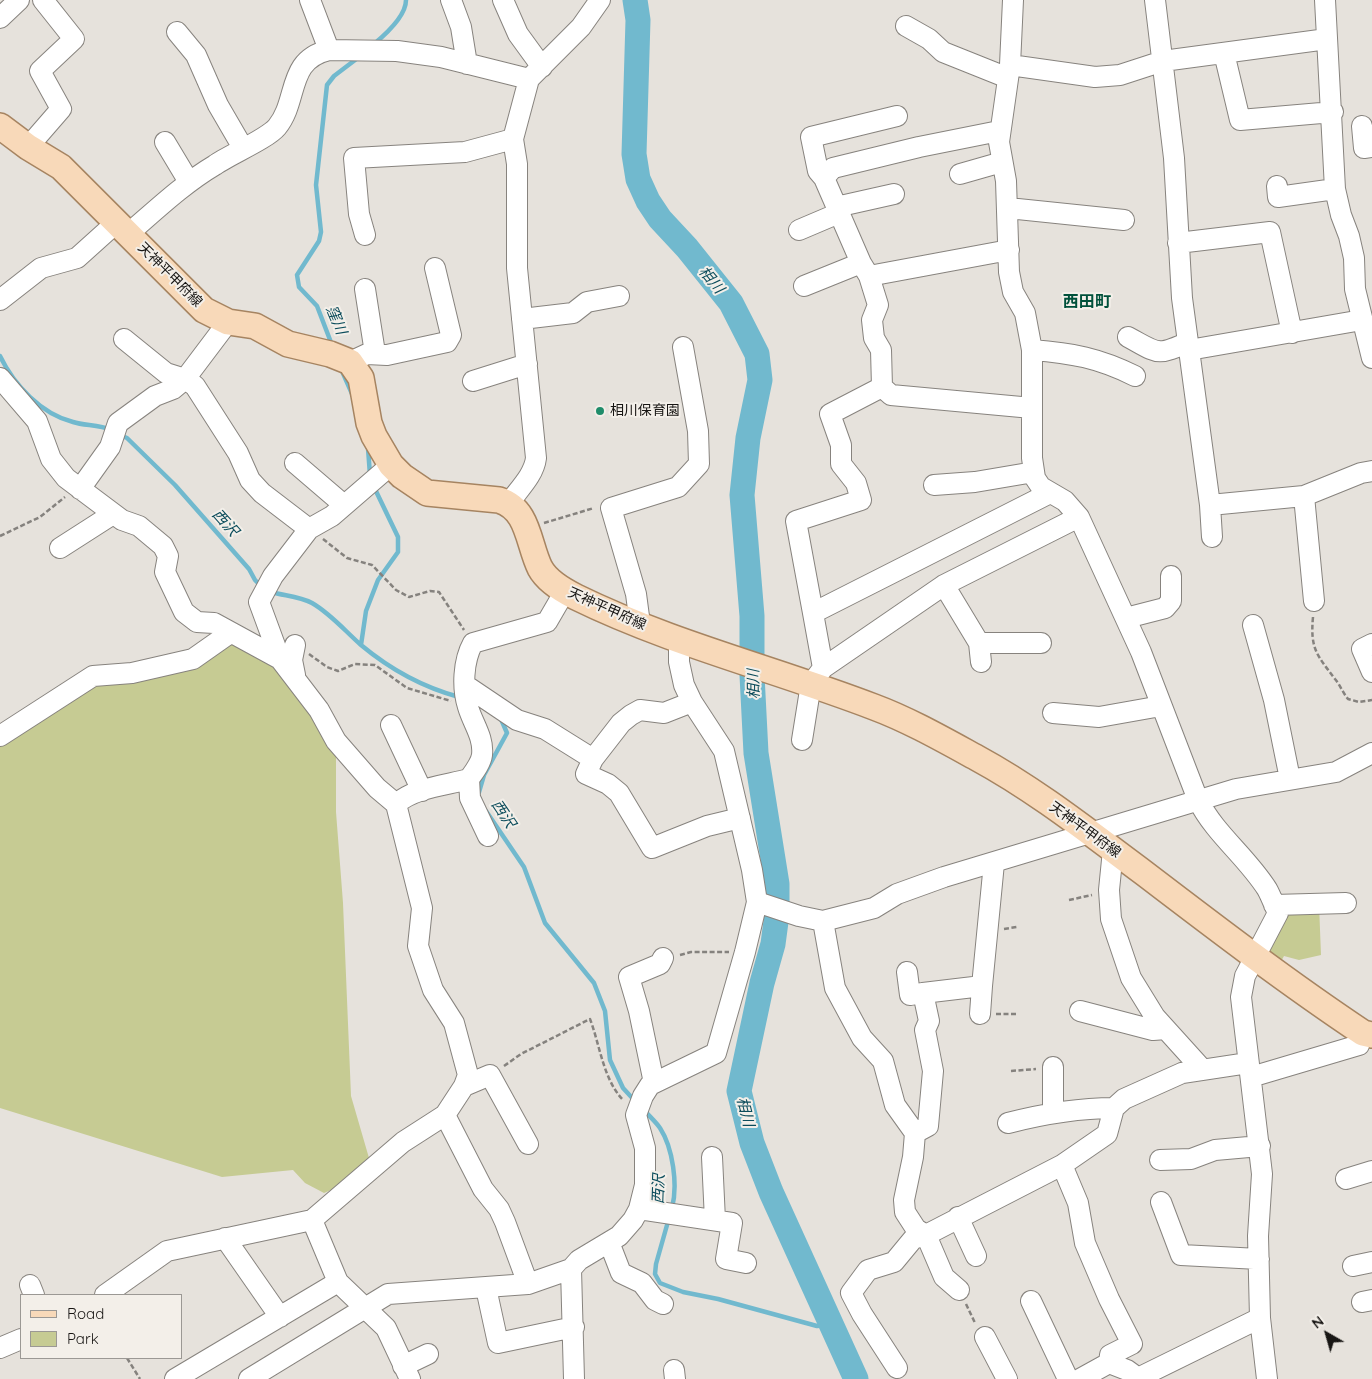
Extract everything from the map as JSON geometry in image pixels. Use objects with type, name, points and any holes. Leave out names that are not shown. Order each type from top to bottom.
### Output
[{"type":"main road","name":"天神平甲府線","points":[[0,126],[28,147],[61,167],[204,310],[228,322],[255,326],[288,344],[340,358]]},
{"type":"main road","points":[[340,358],[361,378],[369,423],[385,469],[402,476],[427,494],[499,500],[509,503]]},
{"type":"main road","name":"天神平甲府線","points":[[509,503],[516,510],[526,528],[540,568],[550,579],[566,591],[679,641],[734,660],[772,672],[817,676],[979,759],[1056,808],[1256,958],[1367,1034]]},
{"type":"street","points":[[0,18],[19,0]]},
{"type":"street","points":[[28,147],[61,109],[40,72],[74,39],[43,0]]},
{"type":"street","points":[[310,0],[329,50]]},
{"type":"street","points":[[451,0],[461,27],[467,64]]},
{"type":"street","points":[[503,0],[536,73]]},
{"type":"street","points":[[509,503],[535,467],[517,268],[517,164],[513,139],[536,73],[581,27],[600,0]]},
{"type":"street","points":[[1013,0],[1008,76],[998,142],[1008,208],[1009,272],[1013,292],[1025,313],[1032,350],[1032,458],[1034,472],[1041,487],[1065,501],[1079,517],[1126,618],[1198,800],[1208,820],[1267,889],[1278,914],[1245,976],[1241,997],[1262,1174],[1259,1259],[1260,1318],[1267,1379]]},
{"type":"street","points":[[1154,0],[1174,158],[1182,298],[1210,505],[1212,537]]},
{"type":"street","points":[[1324,0],[1333,112],[1335,189],[1352,251],[1355,289],[1372,356]]},
{"type":"street","points":[[906,26],[928,39],[943,52],[1008,76]]},
{"type":"street","points":[[178,32],[196,55],[218,105],[243,148]]},
{"type":"street","points":[[919,51],[1008,76],[1094,77],[1120,76],[1163,61],[1327,39]]},
{"type":"street","points":[[0,300],[41,268],[77,258],[189,182],[276,129],[283,118],[301,66],[309,58],[329,50],[366,51],[441,56],[467,64],[536,73]]},
{"type":"street","points":[[1224,53],[1240,120],[1333,112]]},
{"type":"street","points":[[897,116],[811,137],[818,171],[824,178],[865,269],[878,305],[872,320],[874,338],[881,350],[882,387],[891,395],[1032,408]]},
{"type":"street","points":[[1362,126],[1364,148],[1372,147]]},
{"type":"street","points":[[824,178],[833,168],[919,147],[999,131]]},
{"type":"street","points":[[365,235],[359,214],[354,158],[465,152],[513,139]]},
{"type":"street","points":[[165,142],[189,182]]},
{"type":"street","points":[[960,174],[1002,162]]},
{"type":"street","points":[[1277,186],[1278,197],[1335,189]]},
{"type":"street","points":[[799,230],[838,210],[894,194]]},
{"type":"street","points":[[1008,208],[1124,220]]},
{"type":"street","points":[[1178,242],[1270,232],[1292,333]]},
{"type":"street","points":[[804,286],[865,269],[1009,250]]},
{"type":"street","points":[[340,358],[375,352],[387,355],[447,342],[451,335],[435,268]]},
{"type":"street","points":[[365,288],[375,352]]},
{"type":"street","points":[[522,319],[573,313],[587,302],[619,296]]},
{"type":"street","points":[[1128,337],[1157,353],[1189,346],[1292,333],[1362,320]]},
{"type":"street","points":[[79,488],[115,432],[155,396],[173,389],[184,379],[228,322]]},
{"type":"street","points":[[124,339],[166,373],[184,379],[195,386],[238,453],[250,480],[262,493],[310,529]]},
{"type":"street","points":[[640,624],[636,594],[611,508],[678,487],[699,464],[698,431],[683,348]]},
{"type":"street","points":[[1032,350],[1074,353],[1113,365],[1135,376]]},
{"type":"street","points":[[473,381],[526,364]]},
{"type":"street","points":[[0,378],[38,421],[51,459],[66,478],[113,514],[139,526],[163,546],[168,556],[165,572],[184,612],[197,622],[214,623],[280,659],[295,675],[319,710],[336,741],[377,788],[396,804],[422,908],[418,946],[433,990],[454,1023],[468,1075],[464,1086],[445,1115],[403,1142],[312,1220],[168,1251],[106,1294]]},
{"type":"street","points":[[802,740],[817,676],[813,613],[796,521],[861,500],[856,483],[841,464],[841,445],[830,414],[882,387]]},
{"type":"street","points":[[295,463],[344,505]]},
{"type":"street","points":[[280,659],[259,602],[266,589],[310,529],[344,505],[385,469]]},
{"type":"street","points":[[1210,505],[1304,496],[1361,473],[1372,471]]},
{"type":"street","points":[[934,485],[975,482],[1034,472]]},
{"type":"street","points":[[813,613],[1050,493]]},
{"type":"street","points":[[1304,496],[1314,601]]},
{"type":"street","points":[[60,548],[113,514]]},
{"type":"street","points":[[817,676],[944,585],[1079,517]]},
{"type":"street","points":[[1126,618],[1164,608],[1171,601],[1170,576]]},
{"type":"street","points":[[944,585],[980,653],[1042,643]]},
{"type":"street","points":[[488,836],[470,798],[469,779],[482,757],[482,748],[481,739],[466,694],[468,652],[473,643],[547,622],[566,591]]},
{"type":"street","points":[[1253,625],[1274,700],[1290,780]]},
{"type":"street","points":[[0,736],[93,676],[132,673],[193,659],[230,633]]},
{"type":"street","points":[[643,1101],[716,1053],[760,903],[724,750],[692,702],[679,662],[679,641]]},
{"type":"street","points":[[1372,644],[1362,649],[1372,672]]},
{"type":"street","points":[[295,645],[292,660],[295,675]]},
{"type":"street","points":[[466,694],[517,720],[544,729],[593,758]]},
{"type":"street","points":[[692,702],[664,714],[640,710],[631,715],[621,723],[593,758],[586,774],[608,784],[619,793],[652,848],[707,826],[740,818]]},
{"type":"street","points":[[1053,713],[1099,717],[1161,706]]},
{"type":"street","points":[[391,725],[422,792]]},
{"type":"street","points":[[760,903],[799,916],[823,921],[874,908],[897,894],[944,877],[1236,788],[1336,772],[1372,753]]},
{"type":"street","points":[[396,804],[401,799],[469,779]]},
{"type":"street","points":[[1114,850],[1110,890],[1110,919],[1131,978],[1155,1017],[1202,1069]]},
{"type":"street","points":[[980,1014],[994,863]]},
{"type":"street","points":[[1274,904],[1346,903]]},
{"type":"street","points":[[823,921],[835,988],[862,1038],[883,1061],[895,1105],[915,1134],[913,1157],[904,1200],[905,1212],[916,1229],[926,1235],[944,1277],[959,1290]]},
{"type":"street","points":[[249,1379],[388,1294],[528,1284],[571,1269],[579,1260],[619,1236],[640,1210],[645,1185],[639,1011],[629,976],[660,964],[664,958]]},
{"type":"street","points":[[907,972],[910,995],[982,986]]},
{"type":"street","points":[[915,1134],[928,1126],[933,1071],[925,1030],[928,1022],[923,993]]},
{"type":"street","points":[[1080,1011],[1153,1030],[1166,1029]]},
{"type":"street","points":[[897,1368],[862,1314],[851,1293],[868,1270],[894,1262],[913,1239],[926,1235],[1062,1165],[1107,1134],[1114,1108],[1124,1099],[1182,1072],[1202,1069],[1250,1070],[1359,1045],[1367,1034]]},
{"type":"street","points":[[1053,1068],[1053,1113]]},
{"type":"street","points":[[464,1086],[490,1075],[528,1144]]},
{"type":"street","points":[[1008,1123],[1053,1113],[1090,1108],[1114,1108]]},
{"type":"street","points":[[445,1115],[483,1189],[505,1222],[528,1284]]},
{"type":"street","points":[[1160,1160],[1191,1159],[1215,1150],[1260,1146]]},
{"type":"street","points":[[712,1157],[715,1220]]},
{"type":"street","points":[[1062,1165],[1078,1203],[1085,1243],[1109,1299],[1132,1344],[1110,1355],[1109,1363]]},
{"type":"street","points":[[1346,1179],[1372,1171]]},
{"type":"street","points":[[1161,1202],[1181,1255],[1259,1259]]},
{"type":"street","points":[[640,1210],[732,1223],[726,1259],[746,1263]]},
{"type":"street","points":[[958,1217],[976,1256]]},
{"type":"street","points":[[312,1220],[338,1282],[386,1328],[407,1372],[428,1354]]},
{"type":"street","points":[[225,1238],[280,1317]]},
{"type":"street","points":[[609,1242],[621,1273],[642,1283],[655,1300],[663,1304]]},
{"type":"street","points":[[571,1269],[574,1379]]},
{"type":"street","points":[[175,1379],[338,1282]]},
{"type":"street","points":[[486,1288],[498,1343],[574,1327]]},
{"type":"street","points":[[1031,1301],[1068,1379]]},
{"type":"street","points":[[1109,1363],[1127,1370],[1138,1378],[1260,1318]]},
{"type":"street","points":[[985,1337],[1007,1379]]},
{"type":"street","points":[[0,1348],[20,1339]]},
{"type":"street","points":[[1080,1379],[1109,1363]]},
{"type":"path","points":[[0,536],[40,516],[79,488]]},
{"type":"path","points":[[526,528],[606,505],[611,508]]},
{"type":"path","points":[[310,529],[347,558],[374,568],[396,590],[409,597],[439,592],[473,643]]},
{"type":"path","points":[[1314,601],[1312,623],[1314,651],[1348,699],[1359,702],[1372,700]]},
{"type":"path","points":[[295,645],[328,667],[338,671],[355,664],[375,665],[407,688],[466,694]]},
{"type":"path","points":[[1069,900],[1110,890]]},
{"type":"path","points":[[664,958],[691,952],[745,952]]},
{"type":"path","points":[[980,1014],[1018,1014]]},
{"type":"path","points":[[490,1075],[521,1054],[590,1019],[605,1069],[620,1097],[643,1101]]},
{"type":"path","points":[[1011,1071],[1053,1068]]},
{"type":"path","points":[[959,1290],[976,1324],[985,1337]]},
{"type":"path","points":[[128,1359],[140,1379]]},
{"type":"green space","points":[[230,633],[257,645],[336,741],[336,812],[343,903],[351,1096],[369,1158],[360,1170],[349,1179],[338,1187],[324,1193],[305,1183],[293,1170],[222,1177],[0,1108],[0,736],[93,676],[193,659]]},
{"type":"green space","points":[[1282,904],[1319,904],[1321,955],[1299,960],[1284,956],[1279,965],[1259,951]]},
{"type":"waterway","name":"窪川","points":[[374,44],[399,18],[403,12],[406,0]]},
{"type":"waterway","name":"相川","points":[[635,0],[638,20],[634,154],[638,179],[648,201],[660,219],[687,248],[731,303],[757,354],[760,380],[748,438],[742,495],[752,616],[752,675],[756,753],[777,884],[777,914],[773,944],[762,983],[739,1091],[752,1143],[771,1192],[856,1379]]},
{"type":"waterway","name":"窪川","points":[[332,345],[317,306],[299,287],[297,275],[319,241],[321,232],[316,185],[327,85],[334,76],[359,57]]},
{"type":"waterway","name":"西沢","points":[[0,356],[21,388],[50,412],[73,422],[111,430]]},
{"type":"waterway","name":"窪川","points":[[342,371],[353,396]]},
{"type":"waterway","name":"西沢","points":[[120,435],[127,438],[175,485],[249,569],[255,580],[262,587]]},
{"type":"waterway","name":"窪川","points":[[368,448],[370,475]]},
{"type":"waterway","name":"窪川","points":[[361,645],[366,611],[378,580],[398,552],[398,537],[374,487]]},
{"type":"waterway","name":"西沢","points":[[271,592],[297,597],[312,603],[332,617],[361,645],[395,670],[420,683],[459,697]]},
{"type":"waterway","name":"西沢","points":[[479,792],[484,775],[507,733],[501,719]]},
{"type":"waterway","name":"西沢","points":[[486,811],[524,867],[545,923],[594,983],[605,1011],[610,1060],[623,1088],[635,1101]]},
{"type":"waterway","name":"西沢","points":[[644,1110],[660,1128],[671,1156],[674,1178],[672,1208]]},
{"type":"waterway","name":"西沢","points":[[669,1218],[656,1264],[655,1274],[660,1283],[683,1292],[718,1299],[817,1326],[830,1325]]},
{"type":"place","name":"相川保育園","points":[[600,411]]},
{"type":"district","name":"西田町","points":[[1087,302]]}]
